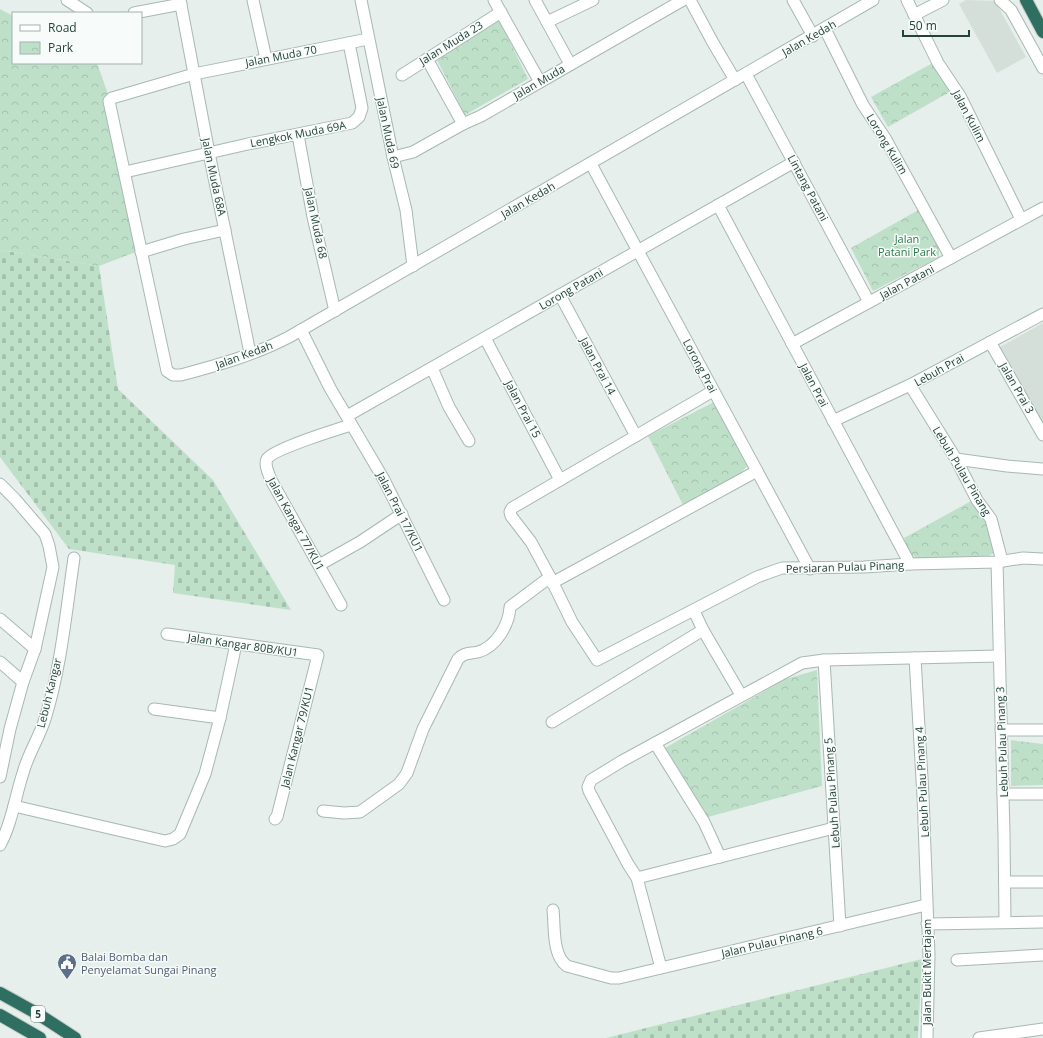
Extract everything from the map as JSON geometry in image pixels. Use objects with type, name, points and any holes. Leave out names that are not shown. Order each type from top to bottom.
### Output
[{"type":"highway","points":[[1026,0],[1040,27]]},
{"type":"highway","name":"5","points":[[0,994],[38,1014],[75,1038]]},
{"type":"highway","name":"5","points":[[0,1015],[40,1038]]},
{"type":"street","points":[[67,0],[85,12]]},
{"type":"street","points":[[253,0],[266,59]]},
{"type":"street","name":"Jalan Muda 69","points":[[361,0],[393,157],[406,210],[413,266]]},
{"type":"street","points":[[494,0],[540,82]]},
{"type":"street","points":[[535,0],[570,64]]},
{"type":"street","name":"Jalan Muda","points":[[393,157],[413,152],[463,124],[481,116],[683,0]]},
{"type":"street","points":[[690,0],[735,80]]},
{"type":"street","points":[[793,0],[813,36]]},
{"type":"street","name":"Jalan Kedah","points":[[141,252],[167,371],[173,375],[181,375],[212,367],[270,347],[301,330],[873,0]]},
{"type":"street","name":"Jalan Kulim","points":[[907,0],[938,62],[960,96],[1021,219]]},
{"type":"street","points":[[914,15],[943,0]]},
{"type":"street","points":[[1000,0],[1012,10],[1043,68]]},
{"type":"street","points":[[546,22],[590,1]]},
{"type":"street","points":[[138,12],[180,2]]},
{"type":"street","name":"Jalan Muda 68A","points":[[180,2],[250,353]]},
{"type":"street","name":"Jalan Muda 23","points":[[402,75],[501,12]]},
{"type":"street","name":"Lorong Kulim","points":[[825,28],[863,105],[885,138],[951,258]]},
{"type":"street","name":"Jalan Muda 70","points":[[125,172],[110,104],[112,98],[194,74],[368,39]]},
{"type":"street","name":"Lengkok Muda 69A","points":[[125,172],[352,123],[359,117],[362,108],[348,43]]},
{"type":"street","points":[[427,59],[463,124]]},
{"type":"street","name":"Lintang Patani","points":[[746,74],[869,302]]},
{"type":"street","name":"Jalan Muda 68","points":[[298,134],[313,217],[335,311]]},
{"type":"street","name":"Lorong Patani","points":[[349,420],[432,368],[794,162]]},
{"type":"street","name":"Lorong Prai","points":[[591,164],[810,569]]},
{"type":"street","points":[[125,172],[141,252],[184,239],[225,230]]},
{"type":"street","name":"Jalan Prai","points":[[718,205],[910,564]]},
{"type":"street","name":"Jalan Patani","points":[[792,344],[1043,208]]},
{"type":"street","name":"Jalan Prai 14","points":[[560,295],[636,436]]},
{"type":"street","name":"Lebuh Prai","points":[[833,421],[910,386],[1043,314]]},
{"type":"street","name":"Jalan Prai 17/KU1","points":[[301,330],[330,388],[369,453],[402,514],[444,600]]},
{"type":"street","name":"Jalan Prai 15","points":[[485,338],[560,480]]},
{"type":"street","name":"Jalan Prai 3","points":[[990,342],[1043,435]]},
{"type":"street","points":[[432,368],[449,407],[469,441]]},
{"type":"street","name":"Lebuh Pulau Pinang","points":[[910,386],[956,459],[977,500],[991,519],[999,562]]},
{"type":"street","points":[[551,580],[531,542],[511,516],[510,512],[512,508],[713,391]]},
{"type":"street","name":"Jalan Kangar 77/KU1","points":[[341,605],[271,480],[267,460],[272,454],[349,420]]},
{"type":"street","points":[[956,459],[1043,469]]},
{"type":"street","points":[[323,811],[344,813],[360,812],[398,784],[407,773],[423,729],[458,659],[462,654],[479,652],[488,648],[500,635],[509,614],[510,607],[551,580],[757,471]]},
{"type":"street","points":[[0,484],[45,534],[53,567],[35,650],[23,682],[3,750],[0,777]]},
{"type":"street","points":[[319,565],[360,542],[402,514]]},
{"type":"street","name":"Lebuh Kangar","points":[[0,845],[14,806],[23,772],[44,720],[56,675],[74,558]]},
{"type":"street","name":"Persiaran Pulau Pinang","points":[[551,580],[572,622],[597,660],[757,577],[782,568],[810,569],[910,564],[999,562],[1023,558],[1043,559]]},
{"type":"street","name":"Lebuh Pulau Pinang 3","points":[[999,562],[999,656],[1005,922]]},
{"type":"street","points":[[694,610],[702,630],[740,695]]},
{"type":"street","points":[[0,620],[35,650]]},
{"type":"street","points":[[552,722],[702,630]]},
{"type":"street","name":"Jalan Kangar 80B/KU1","points":[[167,634],[318,655]]},
{"type":"street","points":[[14,806],[165,840],[173,839],[180,834],[205,774],[220,718],[236,644]]},
{"type":"street","name":"Jalan Kangar 79/KU1","points":[[275,819],[279,810],[318,655]]},
{"type":"street","points":[[661,968],[637,878],[589,791],[588,787],[591,780],[740,695],[802,663],[824,660],[999,656]]},
{"type":"street","name":"Lebuh Pulau Pinang 4","points":[[915,658],[923,796],[926,905]]},
{"type":"street","name":"Lebuh Pulau Pinang 5","points":[[824,660],[840,926]]},
{"type":"street","points":[[0,662],[23,682]]},
{"type":"street","points":[[154,710],[220,718]]},
{"type":"street","points":[[1001,730],[1043,730]]},
{"type":"street","points":[[655,743],[704,822],[720,857]]},
{"type":"street","points":[[1003,794],[1043,794]]},
{"type":"street","points":[[637,878],[834,828]]},
{"type":"street","points":[[1005,882],[1043,882]]},
{"type":"street","name":"Jalan Bukit Mertajam","points":[[926,905],[928,955],[927,1038]]},
{"type":"street","name":"Jalan Pulau Pinang 6","points":[[553,910],[557,953],[562,962],[575,968],[611,978],[619,978],[926,905]]},
{"type":"street","points":[[927,924],[1043,922]]},
{"type":"street","points":[[957,960],[1043,955]]},
{"type":"street","points":[[978,1038],[1043,1029]]},
{"type":"shaded area","points":[[966,0],[995,1],[1026,57],[997,73],[959,4]]},
{"type":"shaded area","points":[[1043,323],[1043,428],[998,348]]},
{"type":"green space","points":[[0,9],[12,15],[12,64],[97,64],[108,94],[141,250],[99,266],[0,250]]},
{"type":"green space","points":[[499,19],[528,79],[465,115],[436,58]]},
{"type":"green space","points":[[938,60],[955,89],[888,127],[871,97]]},
{"type":"green space","name":"Jalan Patani Park","points":[[920,209],[939,246],[939,257],[873,291],[851,248]]},
{"type":"green space","points":[[0,250],[99,266],[118,389],[213,480],[291,610],[173,593],[175,565],[69,549],[0,457]]},
{"type":"green space","points":[[714,402],[749,464],[740,474],[683,505],[648,436]]},
{"type":"green space","points":[[973,500],[984,518],[994,541],[994,552],[989,556],[916,558],[911,554],[904,538]]},
{"type":"green space","points":[[817,670],[822,786],[708,817],[665,748],[786,679]]},
{"type":"green space","points":[[1011,740],[1043,744],[1043,785],[1011,786]]},
{"type":"green space","points":[[922,959],[918,1038],[606,1038]]},
{"type":"place","name":"Balai Bomba dan Penyelamat Sungai Pinang","points":[[67,980]]}]
